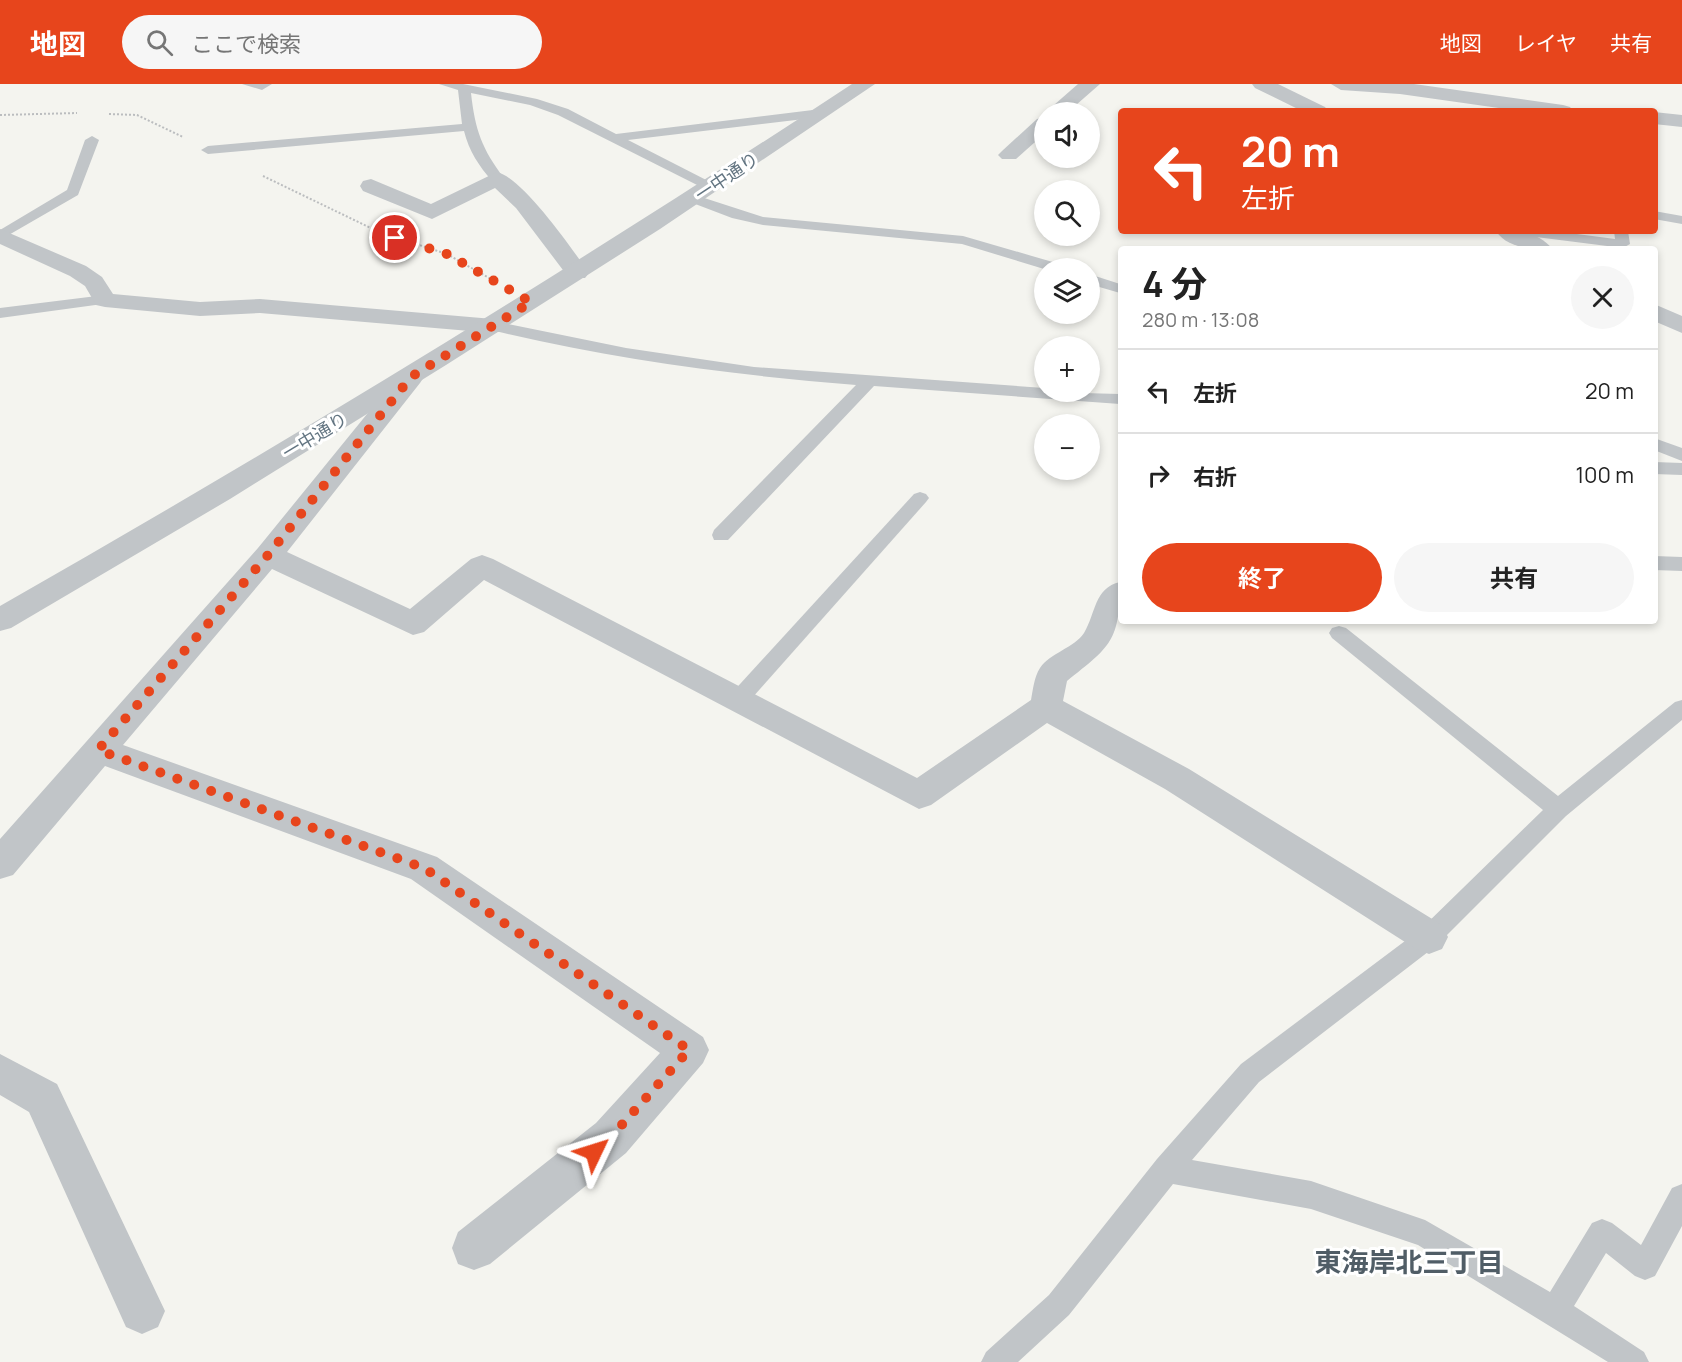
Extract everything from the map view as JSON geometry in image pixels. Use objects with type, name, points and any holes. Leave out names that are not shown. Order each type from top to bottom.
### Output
[{"type":"street","name":"一中通り","points":[[0,620],[229,488],[411,377],[703,193],[865,84]]},
{"type":"street","points":[[1068,102],[1090,84]]},
{"type":"street","points":[[1262,84],[1312,108]]},
{"type":"street","points":[[1341,84],[1403,86],[1544,108]]},
{"type":"street","points":[[1658,118],[1682,121]]},
{"type":"street","points":[[1009,155],[1034,132]]},
{"type":"street","points":[[371,186],[432,212],[497,178],[524,202],[577,273]]},
{"type":"street","points":[[1512,234],[1534,246]]},
{"type":"street","points":[[0,236],[78,272],[94,282],[105,300],[200,309],[260,306],[493,326]]},
{"type":"street","points":[[1658,313],[1682,326]]},
{"type":"street","points":[[0,864],[268,555],[411,377]]},
{"type":"street","points":[[268,555],[413,624],[483,566],[919,795],[1046,707],[1052,675],[1096,641],[1112,602],[1118,595]]},
{"type":"street","points":[[1046,707],[1177,778],[1429,937]]},
{"type":"street","points":[[98,750],[424,868],[689,1050],[610,1138],[474,1248]]},
{"type":"street","points":[[0,1072],[43,1098],[142,1311]]},
{"type":"lane","points":[[248,84],[262,86],[266,84]]},
{"type":"lane","points":[[445,84],[533,102],[563,112],[614,138],[737,215],[763,221],[963,240],[1034,261]]},
{"type":"lane","points":[[464,89],[468,127],[484,166],[497,178]]},
{"type":"lane","points":[[614,138],[821,114]]},
{"type":"lane","points":[[208,150],[300,141],[356,140],[468,127]]},
{"type":"lane","points":[[0,236],[73,192],[92,140]]},
{"type":"lane","points":[[1658,216],[1682,220]]},
{"type":"lane","points":[[1544,234],[1623,244],[1621,234]]},
{"type":"lane","points":[[1100,283],[1118,288]]},
{"type":"lane","points":[[0,313],[105,300]]},
{"type":"lane","points":[[493,326],[638,355],[754,372],[1118,399]]},
{"type":"lane","points":[[721,535],[869,381]]},
{"type":"lane","points":[[1658,445],[1682,455]]},
{"type":"lane","points":[[1658,468],[1682,469]]},
{"type":"lane","points":[[737,701],[920,498]]},
{"type":"lane","points":[[1658,563],[1682,564]]},
{"type":"lane","points":[[1339,633],[1558,809]]},
{"type":"lane","points":[[996,1362],[1059,1305],[1167,1169],[1250,1073],[1429,937],[1558,809],[1682,708]]},
{"type":"lane","points":[[1167,1169],[1311,1195],[1425,1234],[1555,1311],[1634,1362]]},
{"type":"lane","points":[[1555,1311],[1602,1233],[1645,1266],[1682,1198]]},
{"type":"path","points":[[0,115],[80,113]]},
{"type":"path","points":[[102,114],[137,115],[379,232],[447,254],[531,302]]},
{"type":"district","name":"東海岸北三丁目","points":[[1409,1263]]},
{"type":"route","points":[[395,238],[447,254],[531,302],[411,377],[268,555],[98,750],[424,868],[689,1050],[610,1138],[594,1152]]}]
